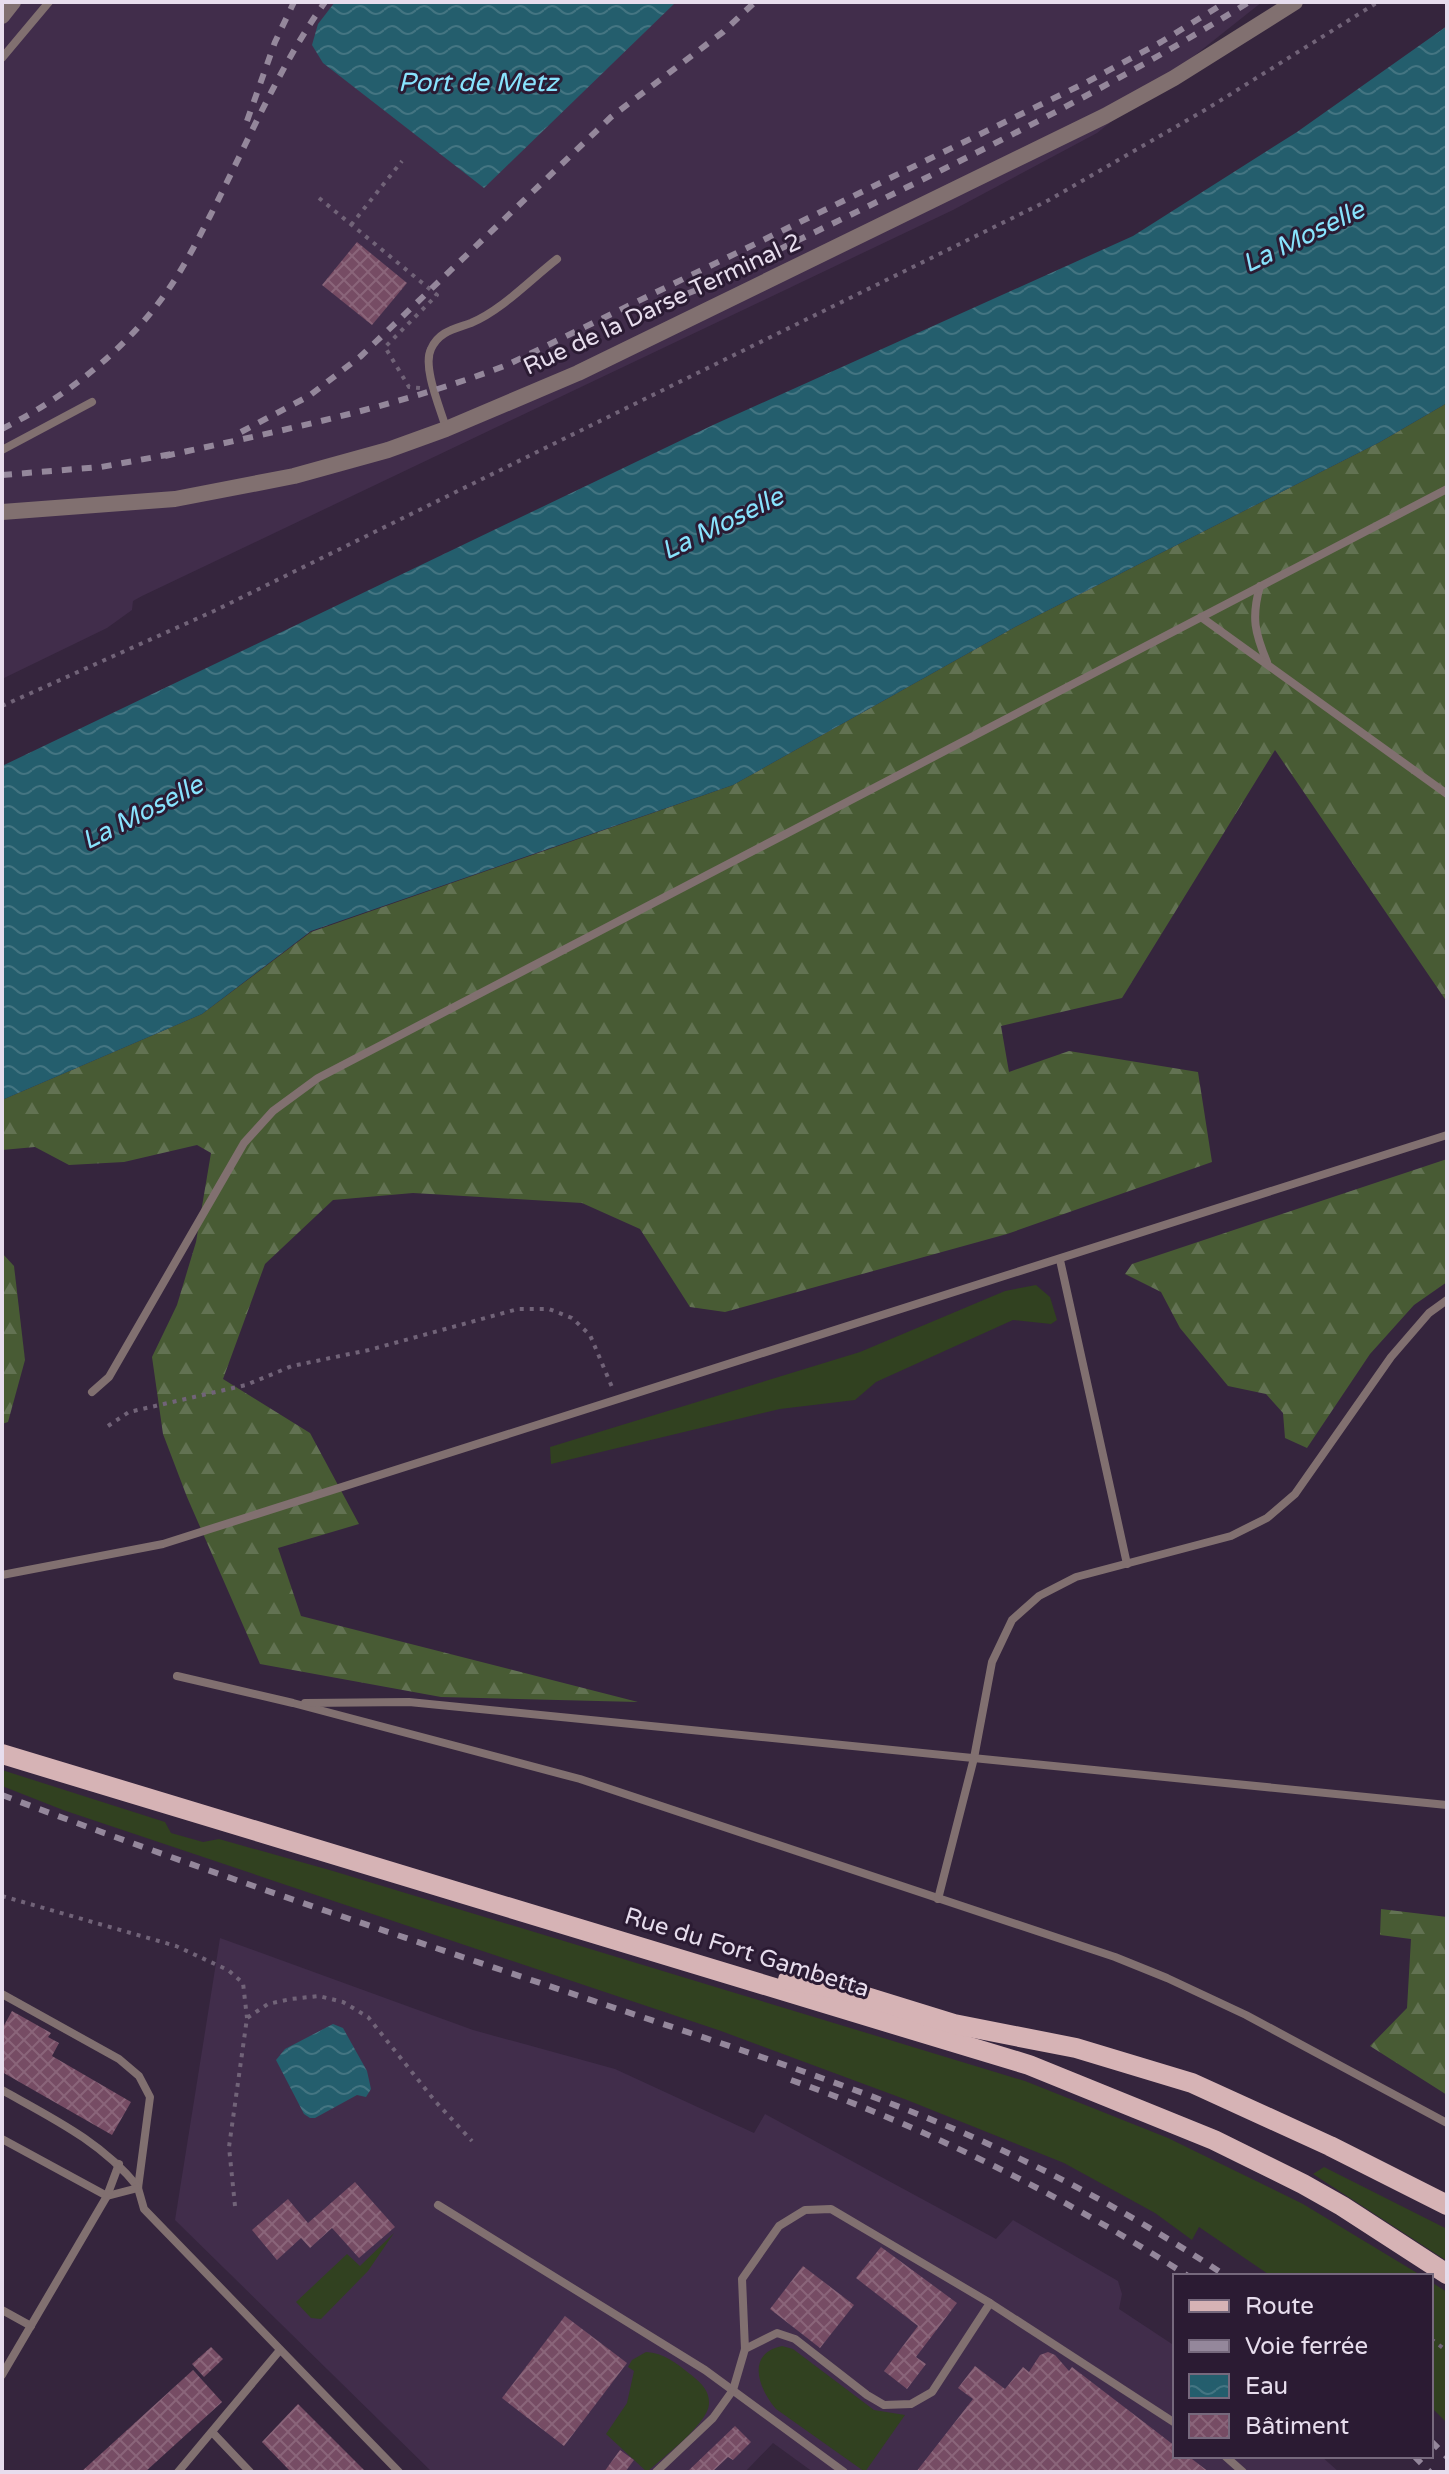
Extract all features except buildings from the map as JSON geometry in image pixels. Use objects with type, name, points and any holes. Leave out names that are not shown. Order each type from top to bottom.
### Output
[{"type":"main road","name":"Rue du Fort Gambetta","points":[[2,1754],[1029,2065],[1214,2140],[1303,2184],[1447,2274]]},
{"type":"main road","points":[[721,1971],[844,1990],[954,2024],[1076,2048],[1192,2083],[1330,2146],[1447,2205]]},
{"type":"street","points":[[2,16],[13,2]]},
{"type":"street","name":"Rue de la Darse Terminal 2","points":[[2,512],[175,499],[230,490],[388,450],[446,429],[578,373],[1105,116],[1174,78],[1295,2]]},
{"type":"lane","points":[[2,58],[49,2]]},
{"type":"lane","points":[[446,429],[434,390],[430,350],[448,329],[472,322],[557,259]]},
{"type":"lane","points":[[2,450],[92,402]]},
{"type":"lane","points":[[92,1392],[109,1377],[244,1143],[273,1111],[318,1078],[1447,489]]},
{"type":"lane","points":[[1260,586],[1254,609],[1256,636],[1268,665]]},
{"type":"lane","points":[[1201,617],[1447,794]]},
{"type":"lane","points":[[2,1575],[163,1544],[1447,1135]]},
{"type":"lane","points":[[1060,1260],[1127,1564]]},
{"type":"lane","points":[[938,1899],[974,1758],[992,1662],[1012,1620],[1039,1596],[1076,1577],[1231,1536],[1267,1518],[1295,1494],[1391,1357],[1429,1313],[1447,1300]]},
{"type":"lane","points":[[177,1676],[293,1703],[580,1779],[1115,1957],[1246,2015],[1447,2123]]},
{"type":"lane","points":[[293,1703],[409,1702],[1447,1805]]},
{"type":"lane","points":[[2,1994],[119,2059],[139,2076],[150,2097],[138,2188]]},
{"type":"lane","points":[[2,2090],[83,2135],[119,2164],[138,2188],[144,2209],[158,2226],[399,2472]]},
{"type":"lane","points":[[2,2139],[107,2196],[138,2188]]},
{"type":"lane","points":[[2,2375],[107,2196],[119,2164]]},
{"type":"lane","points":[[438,2205],[670,2348],[844,2472]]},
{"type":"lane","points":[[656,2472],[713,2418],[733,2390],[745,2349],[742,2279],[779,2226],[805,2210],[831,2209],[990,2303],[1173,2422]]},
{"type":"lane","points":[[745,2349],[777,2333],[795,2339],[884,2405],[911,2404],[932,2392],[990,2303]]},
{"type":"lane","points":[[2,2310],[31,2326]]},
{"type":"lane","points":[[178,2472],[280,2350]]},
{"type":"lane","points":[[213,2433],[250,2472]]},
{"type":"lane","points":[[1227,2458],[1243,2472]]},
{"type":"path","points":[[2,706],[214,611],[1049,200],[1210,107],[1378,2]]},
{"type":"path","points":[[351,225],[402,161]]},
{"type":"path","points":[[319,198],[437,295],[385,347],[409,387],[434,390]]},
{"type":"path","points":[[108,1426],[129,1412],[246,1385],[292,1366],[369,1350],[518,1309],[549,1309],[572,1318],[590,1335],[617,1400]]},
{"type":"path","points":[[2,1896],[176,1946],[228,1970],[243,1983],[247,2018],[229,2147],[235,2206]]},
{"type":"path","points":[[247,2018],[268,2004],[291,1999],[319,1996],[343,2002],[368,2017],[435,2101],[472,2141]]},
{"type":"shaded area","points":[[2,2],[1262,2],[1097,133],[953,210],[142,596],[133,601],[132,610],[107,628],[2,679]]},
{"type":"shaded area","points":[[220,1938],[473,2030],[615,2069],[754,2133],[765,2114],[996,2239],[1013,2220],[1118,2281],[1122,2294],[1119,2309],[1173,2345],[1173,2458],[1323,2458],[1339,2472],[813,2472],[773,2443],[745,2472],[432,2472],[175,2220]]},
{"type":"green space","points":[[1447,403],[1447,1002],[1275,750],[1122,998],[1001,1026],[1009,1072],[1069,1051],[1198,1072],[1212,1162],[1007,1234],[725,1312],[690,1307],[640,1229],[582,1203],[413,1193],[333,1200],[265,1264],[223,1379],[310,1433],[359,1524],[278,1548],[301,1616],[638,1702],[441,1697],[260,1664],[163,1434],[152,1357],[177,1305],[196,1242],[211,1153],[197,1145],[124,1162],[69,1165],[35,1147],[2,1150],[2,1100],[202,1014],[311,932],[733,785],[1015,627],[1380,442]]},
{"type":"green space","points":[[1447,1159],[1447,1282],[1414,1305],[1370,1354],[1307,1448],[1285,1438],[1283,1413],[1266,1394],[1228,1386],[1180,1328],[1161,1292],[1125,1274],[1132,1264]]},
{"type":"green space","points":[[2,1253],[14,1266],[25,1360],[8,1422],[2,1424]]},
{"type":"green space","points":[[1036,1285],[1050,1297],[1057,1320],[1051,1324],[1013,1320],[876,1382],[855,1400],[780,1409],[551,1464],[550,1447],[860,1352],[1005,1291]]},
{"type":"green space","points":[[2,1770],[165,1822],[171,1833],[203,1842],[219,1839],[333,1871],[1025,2081],[1168,2138],[1303,2204],[1419,2274],[1268,2274],[1199,2227],[1192,2240],[1155,2213],[1064,2163],[907,2100],[721,2031],[63,1810],[2,1786]]},
{"type":"green space","points":[[1381,1909],[1447,1917],[1447,2095],[1370,2046],[1407,2008],[1411,1939],[1380,1935]]},
{"type":"green space","points":[[1324,2167],[1447,2229],[1447,2261],[1313,2174]]},
{"type":"green space","points":[[394,2233],[368,2271],[321,2319],[311,2318],[296,2302],[347,2254],[360,2266]]},
{"type":"green space","points":[[1433,2283],[1447,2292],[1447,2423],[1433,2409]]},
{"type":"green space","points":[[782,2346],[793,2349],[874,2410],[905,2415],[865,2472],[776,2409],[770,2401],[761,2382],[759,2364],[770,2350]]},
{"type":"green space","points":[[646,2352],[670,2359],[700,2383],[709,2399],[707,2412],[693,2431],[647,2472],[606,2434],[627,2403],[634,2371],[628,2367],[632,2360]]},
{"type":"water","name":"Port de Metz","points":[[335,2],[676,2],[484,188],[323,63],[312,45],[318,24]]},
{"type":"water","name":"La Moselle","points":[[1447,26],[1447,403],[1380,442],[1015,627],[733,785],[311,931],[202,1014],[2,1100],[2,766],[713,425],[1133,236],[1297,132]]},
{"type":"water","points":[[333,2024],[343,2028],[367,2071],[371,2089],[366,2097],[357,2095],[310,2118],[304,2114],[276,2060],[285,2049]]},
{"type":"railway","points":[[247,121],[275,42],[294,2]]},
{"type":"railway","points":[[2,429],[49,402],[94,370],[152,312],[190,254],[278,80],[325,2]]},
{"type":"railway","points":[[241,432],[309,396],[361,356],[611,117],[723,32],[755,2]]},
{"type":"railway","points":[[165,456],[381,406],[507,365],[1087,82],[1226,2]]},
{"type":"railway","points":[[651,308],[694,291],[1045,118],[1249,2]]},
{"type":"railway","points":[[2,475],[101,467],[172,454]]},
{"type":"railway","points":[[2,1795],[228,1877],[785,2065],[916,2113],[994,2146],[1062,2180],[1162,2235],[1223,2274]]},
{"type":"railway","points":[[791,2080],[895,2120],[996,2167],[1093,2219],[1185,2274]]},
{"type":"railway","points":[[1433,2443],[1447,2457]]},
{"type":"railway","points":[[1416,2458],[1430,2472]]}]
